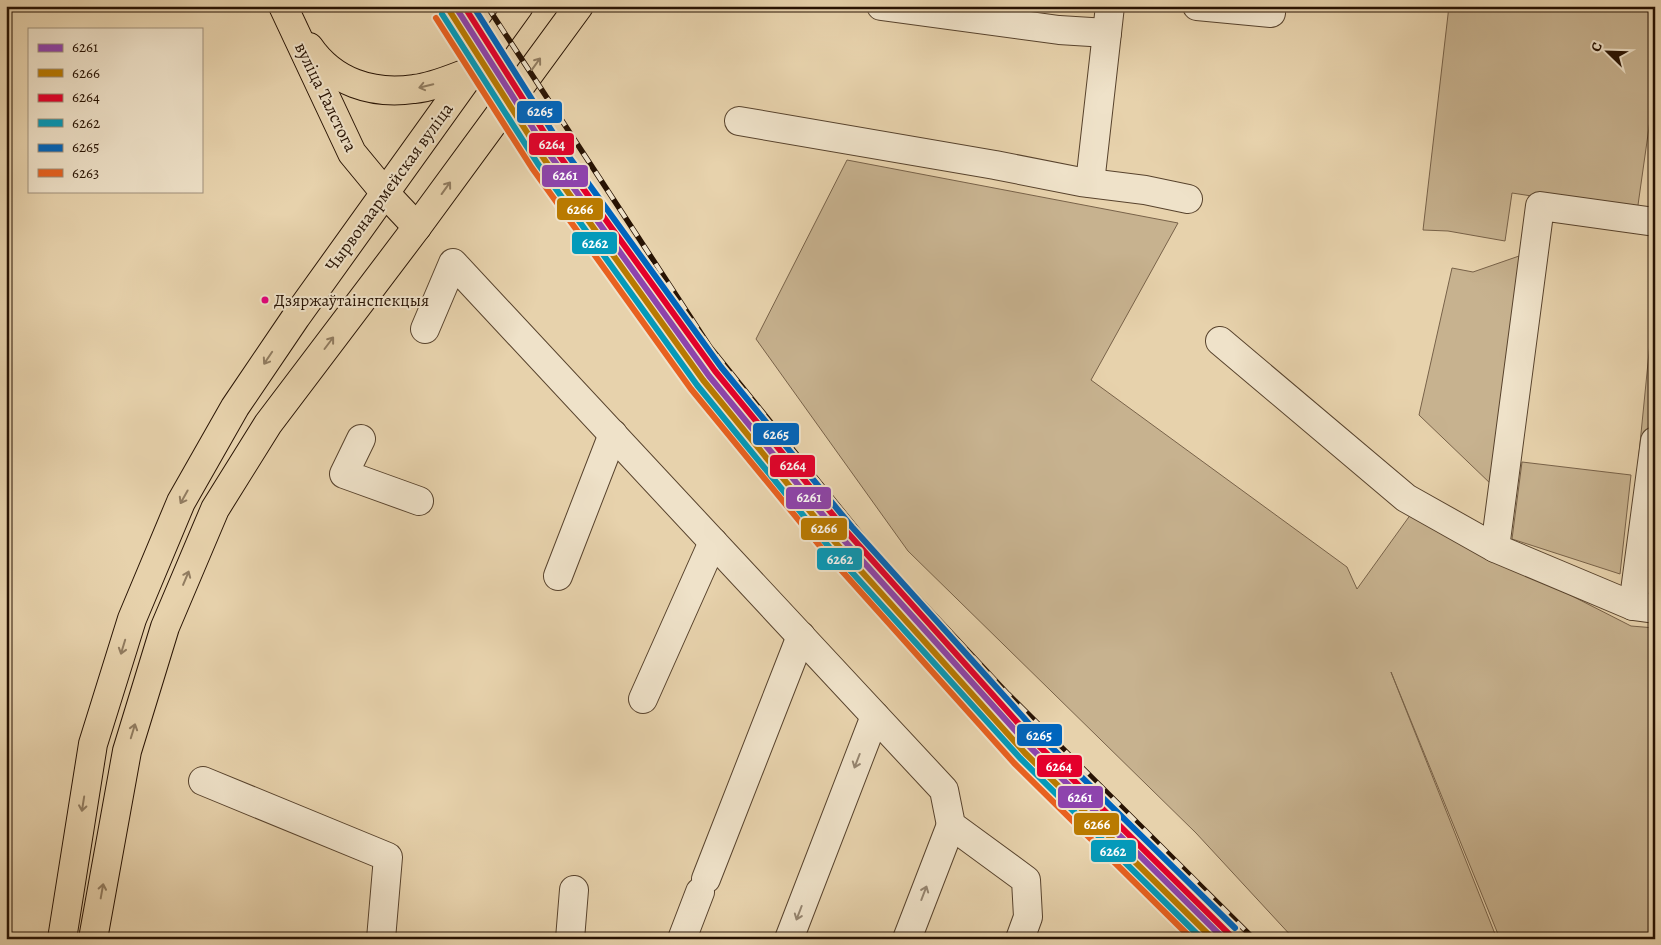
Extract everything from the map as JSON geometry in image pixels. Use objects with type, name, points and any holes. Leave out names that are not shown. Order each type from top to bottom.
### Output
[{"type":"main road","name":"Чырвонаармейская вуліца","points":[[62,939],[93,744],[132,619],[181,502],[235,407],[296,318],[519,6]]},
{"type":"main road","points":[[93,939],[127,751],[165,627],[214,509],[268,424],[417,227],[579,6]]},
{"type":"main road","points":[[286,13],[318,59],[339,76],[358,85],[384,91],[414,89],[437,84],[472,71]]},
{"type":"main road","name":"вуліца Талстога","points":[[286,13],[352,154],[417,227]]},
{"type":"lane","points":[[881,6],[945,11],[1059,30],[1107,33]]},
{"type":"lane","points":[[1090,183],[1110,6]]},
{"type":"lane","points":[[1197,6],[1271,13]]},
{"type":"lane","points":[[739,121],[1090,183],[1145,190],[1188,199]]},
{"type":"lane","points":[[1495,548],[1540,206],[1655,222]]},
{"type":"lane","points":[[425,329],[453,262],[944,790],[951,825],[906,939]]},
{"type":"lane","points":[[1220,341],[1406,498],[1495,548],[1644,608],[1655,441]]},
{"type":"lane","points":[[558,576],[613,434]]},
{"type":"lane","points":[[361,439],[344,474],[418,501]]},
{"type":"lane","points":[[643,699],[713,542]]},
{"type":"lane","points":[[682,939],[801,636]]},
{"type":"lane","points":[[789,939],[875,716]]},
{"type":"lane","points":[[203,781],[388,857],[381,939]]},
{"type":"lane","points":[[951,825],[1026,880],[1028,917],[1020,939]]},
{"type":"lane","points":[[570,939],[574,890]]},
{"type":"shaded area","points":[[1449,6],[1655,6],[1655,85],[1637,212],[1512,193],[1505,241],[1448,231],[1423,230]]},
{"type":"shaded area","points":[[847,160],[1178,223],[1091,380],[1347,567],[1357,589],[1411,514],[1631,626],[1655,628],[1655,939],[1500,939],[1391,672],[1497,939],[1294,939],[1196,833],[908,551],[756,339]]},
{"type":"shaded area","points":[[1522,255],[1493,486],[1419,415],[1452,268],[1473,272]]},
{"type":"shaded area","points":[[1655,292],[1655,486],[1636,484]]},
{"type":"shaded area","points":[[1522,462],[1631,475],[1620,574],[1512,539]]},
{"type":"railway","points":[[487,6],[710,347],[873,549],[1008,694],[1254,939]]},
{"type":"transit line","name":"6261","points":[[455,6],[550,155],[709,376],[841,537],[1031,748],[1224,939]]},
{"type":"transit line","name":"6264","points":[[464,6],[556,151],[715,371],[847,532],[1036,743],[1229,934]]},
{"type":"transit line","name":"6265","points":[[473,6],[562,147],[721,367],[852,527],[1042,738],[1235,928]]},
{"type":"transit line","name":"6266","points":[[449,10],[544,159],[703,380],[835,542],[1025,753],[1213,939]]},
{"type":"transit line","name":"6262","points":[[442,14],[538,164],[697,385],[829,547],[1020,758],[1202,939]]},
{"type":"transit line","name":"6263","points":[[436,18],[532,168],[691,389],[824,551],[1014,763],[1192,939]]},
{"type":"place","name":"Дзяржаўтаінспекцыя","points":[[265,300]]}]
